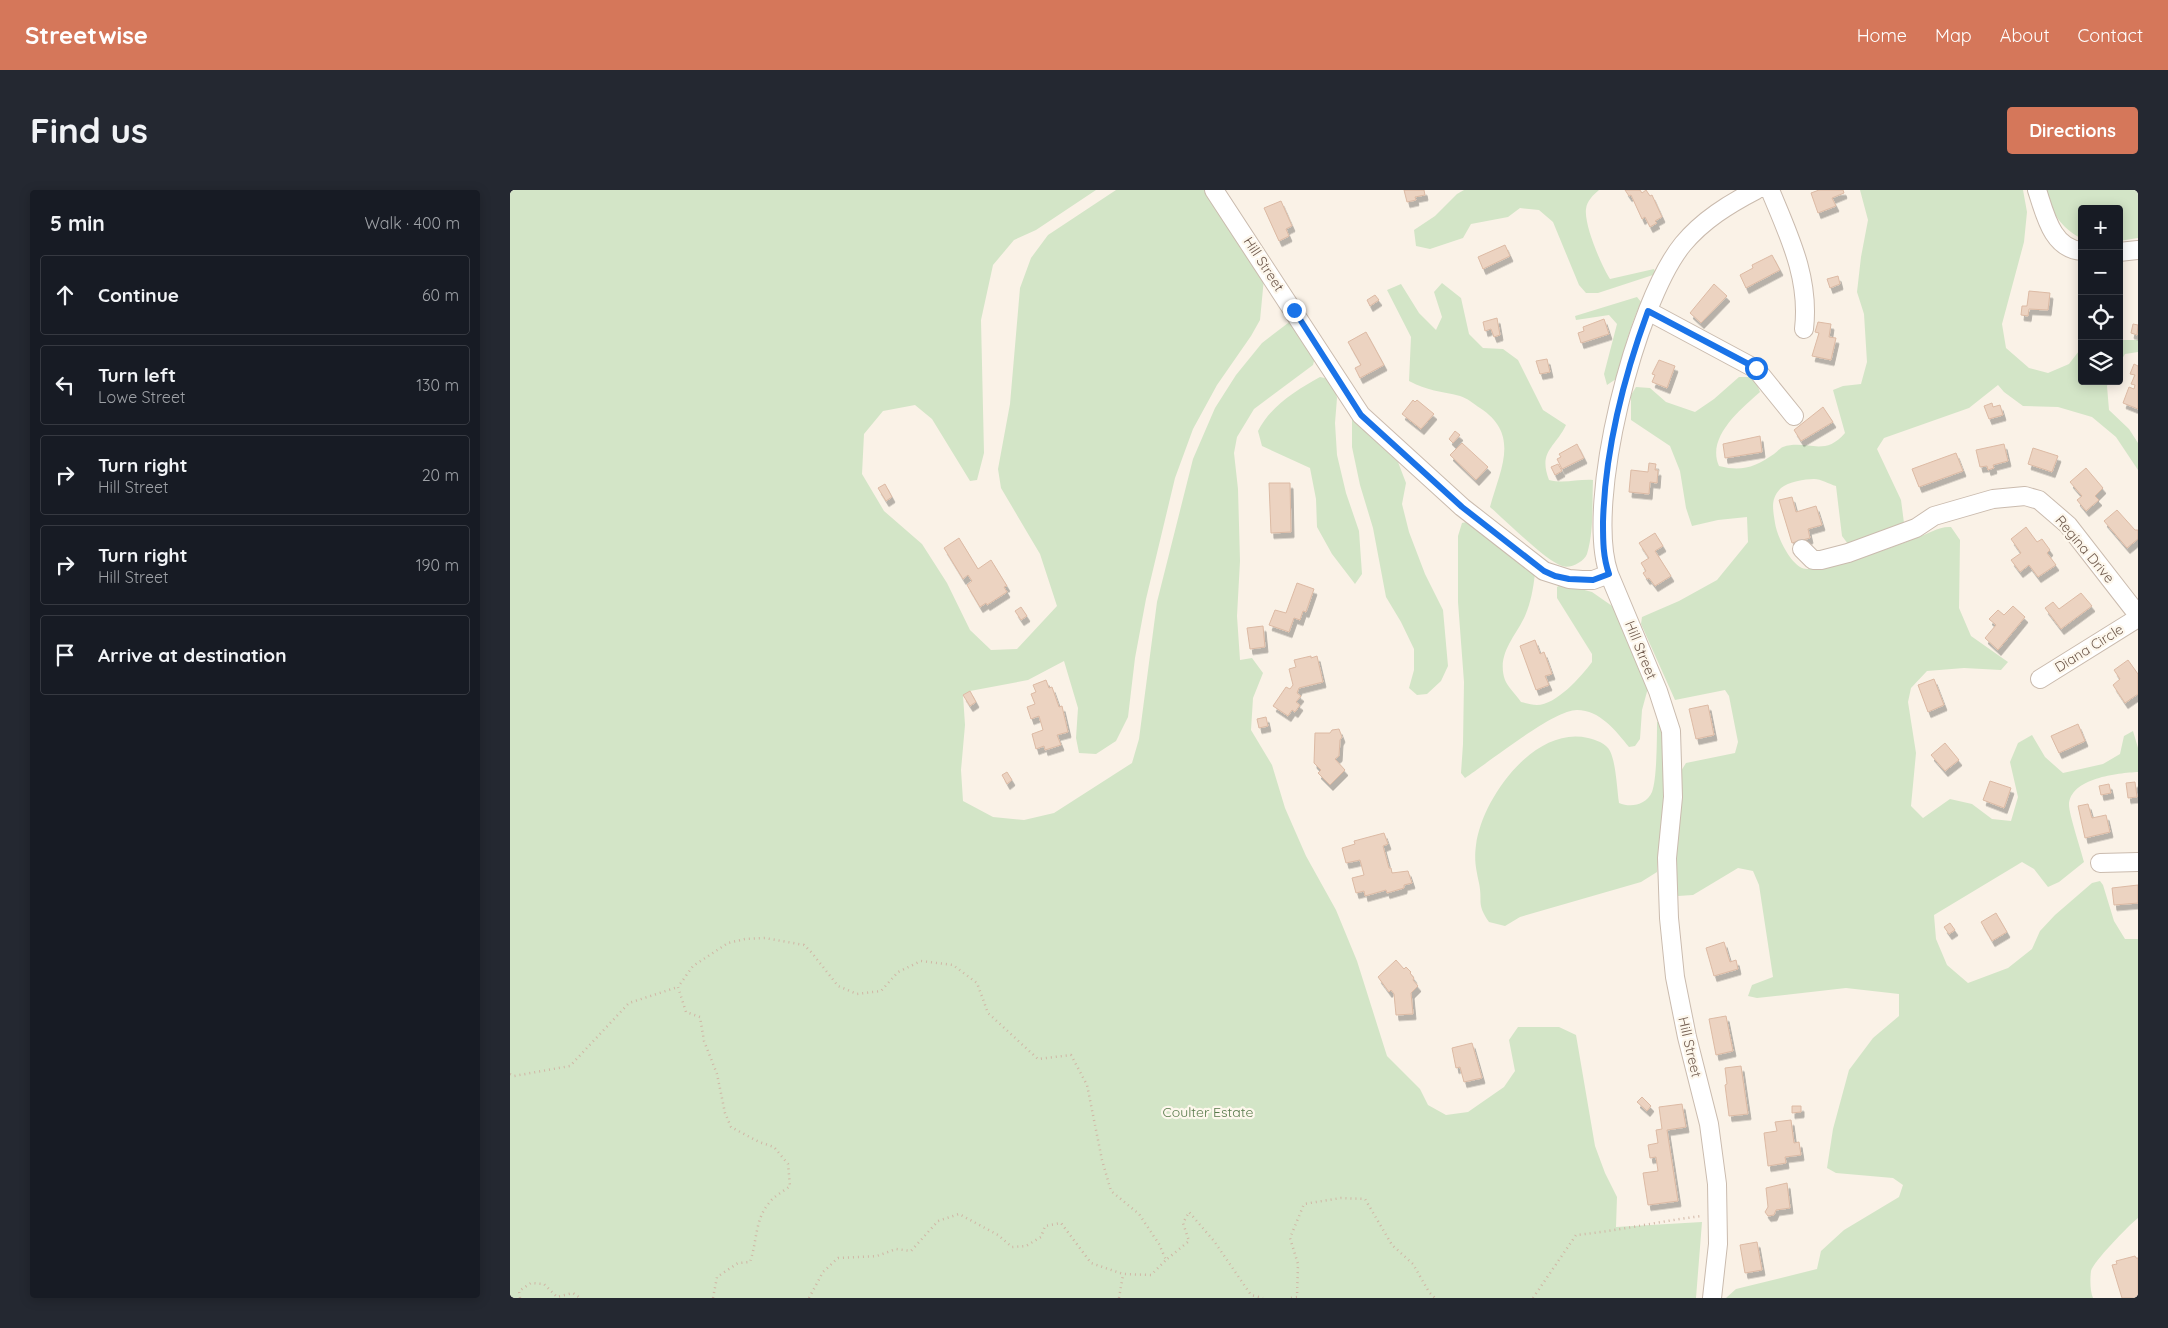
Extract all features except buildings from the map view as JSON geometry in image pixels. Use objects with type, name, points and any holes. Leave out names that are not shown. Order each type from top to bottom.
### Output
[{"type":"street","name":"Hill Street","points":[[1214,190],[1361,415],[1462,507],[1544,571],[1569,579],[1582,580],[1593,580],[1609,574],[1658,691],[1670,731],[1673,797],[1667,858],[1667,888],[1672,948],[1683,1014],[1709,1124],[1717,1184],[1718,1244],[1712,1298]]},
{"type":"street","points":[[1609,574],[1602,545],[1605,484],[1617,409],[1648,311],[1682,245],[1699,227],[1756,190]]},
{"type":"street","points":[[1770,190],[1798,258],[1804,289],[1806,313],[1804,328]]},
{"type":"street","points":[[2037,190],[2046,218],[2058,240],[2074,251],[2078,251]]},
{"type":"street","points":[[2123,252],[2138,250]]},
{"type":"street","points":[[1648,311],[1756,368],[1794,416]]},
{"type":"street","name":"Regina Drive","points":[[1802,550],[1813,560],[1821,560],[1848,553],[1916,528],[1934,516],[2006,496],[2025,496],[2039,500],[2068,525],[2138,616]]},
{"type":"street","name":"Diana Circle","points":[[2040,679],[2138,616]]},
{"type":"street","points":[[2100,863],[2138,862]]},
{"type":"path","points":[[510,1074],[514,1076],[570,1066],[629,1003],[678,987],[693,966],[728,943],[745,939],[765,938],[804,945],[838,986],[856,994],[881,992],[898,972],[921,961],[953,965],[977,983],[988,1013],[1038,1059],[1071,1055],[1087,1085],[1102,1160],[1111,1191],[1139,1214],[1159,1244],[1166,1260]]},
{"type":"path","points":[[678,987],[686,1012],[700,1017],[704,1041],[717,1074],[725,1113],[732,1127],[760,1142],[774,1146],[788,1164],[790,1186],[769,1202],[759,1219],[755,1246],[750,1262],[738,1263],[717,1277],[713,1298]]},
{"type":"path","points":[[1291,1298],[1298,1297],[1298,1264],[1290,1238],[1304,1204],[1341,1198],[1365,1200],[1392,1245],[1413,1264],[1429,1292],[1435,1298]]},
{"type":"path","points":[[809,1298],[824,1272],[838,1258],[877,1256],[896,1249],[911,1251],[938,1222],[958,1214],[990,1230],[1012,1247],[1026,1246],[1041,1237],[1045,1226],[1061,1223],[1091,1263],[1123,1274],[1151,1275],[1189,1241],[1183,1223],[1189,1212],[1214,1241],[1251,1296],[1263,1298]]},
{"type":"path","points":[[1533,1298],[1576,1235],[1605,1232],[1660,1221],[1719,1214]]},
{"type":"path","points":[[1119,1298],[1123,1274]]},
{"type":"path","points":[[520,1298],[519,1291],[531,1283],[544,1284],[557,1297],[573,1293],[580,1298]]},
{"type":"green space","name":"Coulter Estate","points":[[510,190],[1096,190],[1036,230],[1014,240],[993,265],[981,320],[984,453],[977,480],[970,481],[932,419],[915,405],[883,411],[864,434],[862,474],[884,511],[922,544],[947,583],[970,630],[991,650],[1017,649],[1057,606],[1040,554],[1001,488],[998,469],[1010,404],[1020,288],[1031,258],[1048,235],[1116,190],[1206,190],[1264,278],[1260,320],[1217,385],[1193,429],[1175,478],[1146,599],[1135,658],[1128,717],[1116,741],[1096,754],[1079,753],[1076,738],[1078,708],[1064,661],[1028,680],[970,691],[963,695],[965,725],[961,770],[963,801],[993,817],[1024,820],[1054,813],[1132,763],[1139,739],[1157,602],[1193,459],[1215,408],[1236,375],[1262,343],[1292,320],[1315,357],[1313,365],[1254,409],[1237,437],[1234,453],[1238,489],[1240,561],[1237,616],[1240,660],[1252,658],[1263,673],[1253,698],[1251,730],[1272,765],[1285,808],[1306,856],[1336,910],[1357,961],[1387,1056],[1420,1089],[1428,1105],[1446,1115],[1468,1112],[1504,1087],[1515,1071],[1509,1040],[1518,1027],[1559,1027],[1576,1035],[1595,1146],[1605,1173],[1617,1197],[1616,1227],[1702,1222],[1696,1298],[510,1298]]},
{"type":"green space","points":[[1464,190],[1599,190],[1588,203],[1586,216],[1594,245],[1610,279],[1654,269],[1656,274],[1598,293],[1586,293],[1579,285],[1553,222],[1539,210],[1520,208],[1508,217],[1471,224],[1463,238],[1430,249],[1416,246],[1414,230],[1435,216],[1457,194]]},
{"type":"green space","points":[[1860,190],[2023,190],[2027,212],[2024,242],[2002,324],[2006,348],[2029,368],[2048,373],[2069,364],[2078,352],[2078,385],[2107,385],[2109,410],[2129,429],[2138,443],[2138,470],[2116,437],[2092,417],[2058,407],[2023,406],[2004,392],[1998,385],[1969,408],[1884,438],[1877,449],[1901,500],[1904,523],[1848,544],[1842,536],[1836,486],[1817,479],[1801,480],[1784,486],[1775,496],[1773,504],[1778,535],[1788,555],[1802,568],[1824,567],[1858,559],[1942,528],[1951,527],[1960,540],[1959,608],[1971,636],[2008,662],[2001,670],[1964,668],[1927,671],[1911,688],[1908,702],[1916,753],[1911,806],[1923,818],[1950,799],[1972,804],[1992,819],[2011,821],[2018,797],[2010,762],[2018,743],[2032,735],[2045,757],[2063,773],[2103,764],[2120,754],[2124,736],[2133,731],[2138,748],[2138,772],[2096,779],[2077,789],[2071,796],[2069,805],[2084,862],[2059,882],[2048,887],[2034,869],[2022,862],[1934,915],[1936,939],[1947,965],[1968,983],[2008,968],[2032,949],[2040,931],[2055,915],[2092,883],[2100,881],[2103,885],[2114,921],[2125,939],[2138,939],[2138,1218],[2112,1243],[2093,1266],[2090,1281],[2093,1298],[1726,1298],[1736,1289],[1817,1269],[1821,1251],[1844,1230],[1899,1197],[1903,1185],[1893,1178],[1836,1173],[1827,1168],[1833,1129],[1849,1070],[1873,1038],[1899,1016],[1899,994],[1846,988],[1757,998],[1748,996],[1752,985],[1773,977],[1759,885],[1753,871],[1738,868],[1693,895],[1678,896],[1675,887],[1676,832],[1681,771],[1686,763],[1735,753],[1738,742],[1729,696],[1725,690],[1675,700],[1641,624],[1642,617],[1679,601],[1717,580],[1748,542],[1747,517],[1718,520],[1692,526],[1686,508],[1680,471],[1670,446],[1631,420],[1631,395],[1636,387],[1650,388],[1666,402],[1695,412],[1714,399],[1739,377],[1754,377],[1760,392],[1727,424],[1717,445],[1716,455],[1719,466],[1727,468],[1742,468],[1754,465],[1783,447],[1792,445],[1830,445],[1837,440],[1845,433],[1833,390],[1843,386],[1861,384],[1867,362],[1864,314],[1857,292],[1868,220]]},
{"type":"green space","points":[[2046,190],[2138,190],[2138,238],[2123,240],[2123,205],[2078,205],[2078,236],[2062,224],[2051,206]]},
{"type":"green space","points":[[1442,283],[1461,298],[1469,334],[1483,348],[1503,349],[1518,360],[1543,410],[1566,425],[1549,450],[1545,462],[1549,480],[1560,482],[1593,480],[1592,527],[1589,545],[1583,560],[1576,564],[1565,567],[1555,563],[1536,549],[1490,507],[1504,453],[1504,441],[1493,418],[1463,397],[1428,389],[1409,381],[1411,337],[1387,290],[1401,284],[1419,313],[1436,330],[1442,317],[1434,292]]},
{"type":"green space","points":[[1637,297],[1641,302],[1627,339],[1619,377],[1607,385],[1604,374],[1617,324],[1609,315],[1576,320],[1575,316]]},
{"type":"green space","points":[[2123,340],[2138,340],[2138,352],[2125,354],[2123,357]]},
{"type":"green space","points":[[1320,377],[1329,379],[1335,388],[1337,398],[1335,423],[1337,455],[1346,493],[1359,531],[1362,574],[1355,584],[1332,554],[1317,527],[1316,499],[1310,468],[1262,446],[1258,431],[1269,414],[1284,400]]},
{"type":"green space","points":[[1352,419],[1398,462],[1406,483],[1402,504],[1409,532],[1425,574],[1443,610],[1448,666],[1441,681],[1427,694],[1417,695],[1409,688],[1414,670],[1414,649],[1386,597],[1373,528],[1360,485],[1352,447]]},
{"type":"green space","points":[[1471,521],[1535,574],[1527,611],[1508,646],[1503,662],[1505,680],[1510,688],[1521,702],[1535,705],[1544,704],[1568,689],[1581,675],[1592,662],[1592,654],[1557,598],[1557,587],[1562,584],[1592,592],[1615,608],[1648,688],[1642,710],[1640,739],[1635,746],[1629,747],[1613,728],[1600,717],[1577,710],[1566,712],[1537,728],[1465,778],[1461,773],[1464,682],[1458,602],[1458,536],[1462,523]]},
{"type":"green space","points":[[1660,721],[1665,757],[1665,776],[1657,872],[1641,882],[1520,917],[1505,926],[1489,922],[1481,907],[1475,856],[1476,845],[1480,826],[1489,807],[1500,787],[1514,769],[1531,754],[1549,743],[1568,737],[1588,738],[1603,744],[1610,751],[1615,769],[1619,803],[1633,805],[1642,803],[1652,792],[1654,786],[1657,722]]},
{"type":"route","points":[[1294,310],[1344,392],[1361,415],[1462,507],[1544,571],[1569,579],[1593,580],[1609,574],[1602,545],[1605,484],[1617,409],[1648,311],[1756,368]]}]
